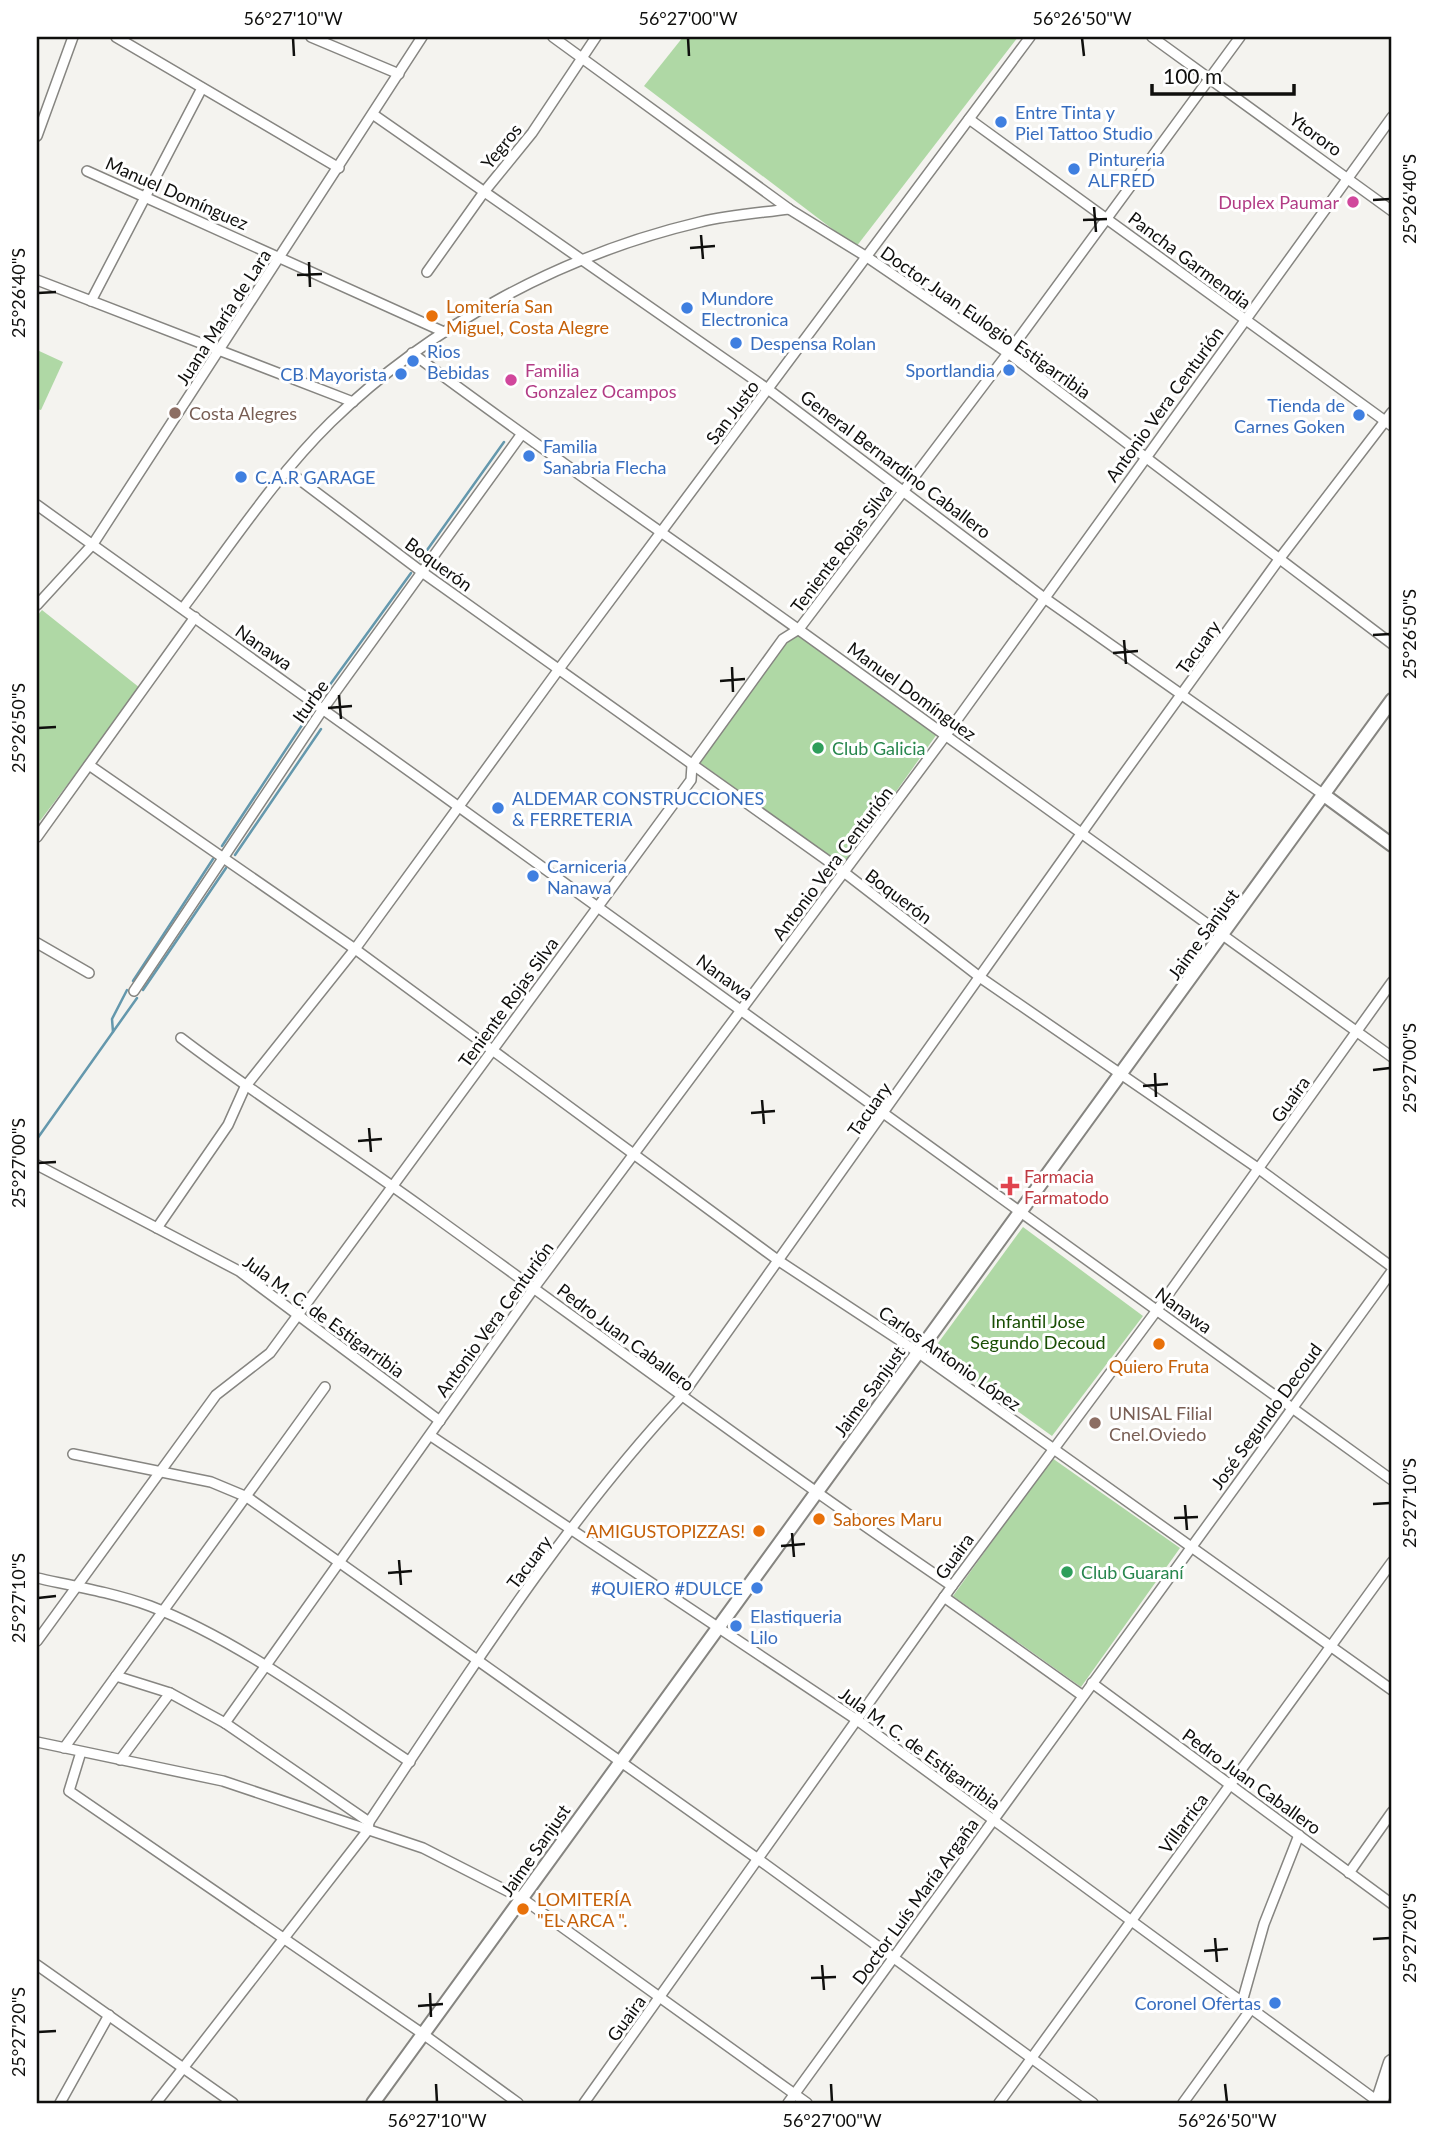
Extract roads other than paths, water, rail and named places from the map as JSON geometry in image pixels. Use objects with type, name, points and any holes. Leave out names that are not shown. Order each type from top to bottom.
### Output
[{"type":"highway","points":[[1380,2103],[1392,2063]]},
{"type":"main road","name":"Jaime Sanjust","points":[[373,2103],[523,1899],[620,1760],[1023,1212],[1392,700]]},
{"type":"main road","name":"General Bernardino Caballero","points":[[1324,795],[1392,845]]},
{"type":"street","points":[[37,136],[73,37]]},
{"type":"street","points":[[116,37],[339,168]]},
{"type":"street","points":[[312,37],[399,74]]},
{"type":"street","name":"Juana María de Lara","points":[[37,605],[93,544],[374,115],[422,37]]},
{"type":"street","name":"Doctor Juan Eulogio Estigarribia","points":[[553,37],[789,209],[867,257],[1007,353],[1392,644]]},
{"type":"street","name":"Yegros","points":[[427,272],[484,192],[532,133],[596,37]]},
{"type":"street","name":"San Justo","points":[[157,1228],[228,1125],[245,1087],[355,949],[559,669],[1030,37]]},
{"type":"street","name":"Ytororo","points":[[1152,37],[1349,177],[1392,211]]},
{"type":"street","name":"Teniente Rojas Silva","points":[[37,1641],[216,1395],[270,1353],[691,780],[692,765],[783,639],[799,629],[1240,37]]},
{"type":"street","points":[[91,300],[143,195],[202,88]]},
{"type":"street","name":"General Bernardino Caballero","points":[[374,115],[769,390],[1043,597],[1324,795]]},
{"type":"street","name":"Antonio Vera Centurión","points":[[225,1723],[534,1288],[845,873],[1392,117]]},
{"type":"street","name":"Pancha Garmendia","points":[[969,119],[1244,321],[1389,423]]},
{"type":"street","name":"Manuel Domínguez","points":[[87,171],[282,256],[444,332]]},
{"type":"street","points":[[183,608],[288,471],[353,402],[412,353],[444,332],[583,259],[701,222],[789,209]]},
{"type":"street","points":[[37,280],[353,402]]},
{"type":"street","name":"Manuel Domínguez","points":[[412,353],[521,435],[1084,832],[1222,937],[1392,1057]]},
{"type":"street","name":"Tacuary","points":[[156,2103],[285,1938],[368,1826],[474,1661],[572,1530],[649,1433],[681,1398],[1280,558],[1389,423],[1392,412]]},
{"type":"street","name":"Iturbe","points":[[134,991],[323,709],[521,435]]},
{"type":"street","name":"Boquerón","points":[[288,471],[422,572],[845,873],[981,978],[1259,1169],[1392,1269]]},
{"type":"street","name":"Nanawa","points":[[37,505],[599,905],[884,1115],[1023,1212],[1392,1480]]},
{"type":"street","points":[[37,837],[195,618]]},
{"type":"street","name":"Carlos Antonio López","points":[[89,765],[355,949],[779,1261],[919,1353],[1392,1690]]},
{"type":"street","points":[[37,943],[89,973]]},
{"type":"street","name":"Guaira","points":[[584,2103],[944,1597],[1157,1310],[1392,982]]},
{"type":"street","name":"Pedro Juan Caballero","points":[[181,1038],[245,1087],[392,1185],[681,1398],[952,1586]]},
{"type":"street","name":"Jula M. C. de Estigarribia","points":[[37,1165],[239,1271],[440,1421]]},
{"type":"street","name":"José Segundo Decoud","points":[[1092,1683],[1392,1269]]},
{"type":"street","points":[[64,1748],[325,1387]]},
{"type":"street","name":"Jula M. C. de Estigarribia","points":[[431,1436],[857,1720],[1380,2103]]},
{"type":"street","points":[[73,1454],[211,1482],[247,1497],[474,1661],[620,1760],[1093,2103]]},
{"type":"street","name":"Villarrica","points":[[999,2103],[1392,1562]]},
{"type":"street","points":[[37,1578],[163,1612],[265,1667],[410,1762]]},
{"type":"street","points":[[944,1597],[1083,1696]]},
{"type":"street","points":[[116,1676],[170,1693],[225,1723],[368,1826]]},
{"type":"street","name":"Pedro Juan Caballero","points":[[1092,1683],[1392,1904]]},
{"type":"street","name":"Doctor Luís María Argaña","points":[[788,2103],[1092,1683]]},
{"type":"street","points":[[120,1760],[170,1693]]},
{"type":"street","points":[[37,1742],[223,1781],[368,1826],[424,1848],[523,1899],[807,2103]]},
{"type":"street","points":[[81,1752],[69,1791],[285,1938],[518,2103]]},
{"type":"street","points":[[1349,1873],[1392,1812]]},
{"type":"street","points":[[1242,2002],[1264,1924],[1299,1835]]},
{"type":"street","points":[[37,1965],[233,2103]]},
{"type":"street","points":[[1183,2103],[1251,2008]]},
{"type":"street","points":[[60,2103],[109,2015]]},
{"type":"waterway","points":[[420,560],[504,442]]},
{"type":"waterway","points":[[321,697],[411,573]]},
{"type":"waterway","points":[[222,846],[312,710]]},
{"type":"waterway","points":[[235,855],[321,729]]},
{"type":"waterway","points":[[133,981],[213,859]]},
{"type":"waterway","points":[[143,990],[226,868]]},
{"type":"waterway","points":[[113,1032],[112,1019],[127,990]]},
{"type":"waterway","points":[[37,1139],[137,998]]},
{"type":"place","name":"Entre Tinta y Piel Tattoo Studio","points":[[1001,122]]},
{"type":"place","name":"Pintureria ALFRED","points":[[1074,169]]},
{"type":"place","name":"Duplex Paumar","points":[[1353,202]]},
{"type":"place","name":"Mundore Electronica","points":[[687,308]]},
{"type":"place","name":"Lomitería San Miguel, Costa Alegre","points":[[432,316]]},
{"type":"place","name":"Despensa Rolan","points":[[736,343]]},
{"type":"place","name":"Rios Bebidas","points":[[413,361]]},
{"type":"place","name":"Sportlandia","points":[[1009,370]]},
{"type":"place","name":"CB Mayorista","points":[[401,374]]},
{"type":"place","name":"Familia Gonzalez Ocampos","points":[[511,380]]},
{"type":"place","name":"Costa Alegres","points":[[175,413]]},
{"type":"place","name":"Tienda de Carnes Goken","points":[[1359,415]]},
{"type":"place","name":"Familia Sanabria Flecha","points":[[529,456]]},
{"type":"place","name":"C.A.R GARAGE","points":[[241,477]]},
{"type":"place","name":"Club Galicia","points":[[818,748]]},
{"type":"place","name":"ALDEMAR CONSTRUCCIONES & FERRETERIA","points":[[498,808]]},
{"type":"place","name":"Carniceria Nanawa","points":[[533,876]]},
{"type":"place","name":"Farmacia Farmatodo","points":[[1010,1186]]},
{"type":"place","name":"Quiero Fruta","points":[[1159,1344]]},
{"type":"place","name":"UNISAL Filial Cnel.Oviedo","points":[[1095,1423]]},
{"type":"place","name":"Sabores Maru","points":[[819,1519]]},
{"type":"place","name":"AMIGUSTOPIZZAS!","points":[[759,1531]]},
{"type":"place","name":"Club Guaraní","points":[[1067,1572]]},
{"type":"place","name":"#QUIERO #DULCE","points":[[757,1588]]},
{"type":"place","name":"Elastiqueria Lilo","points":[[736,1626]]},
{"type":"place","name":"LOMITERÍA \"EL ARCA \".","points":[[523,1909]]},
{"type":"place","name":"Coronel Ofertas","points":[[1275,2003]]},
{"type":"park label","name":"Infantil Jose Segundo Decoud","points":[[1038,1331]]}]
